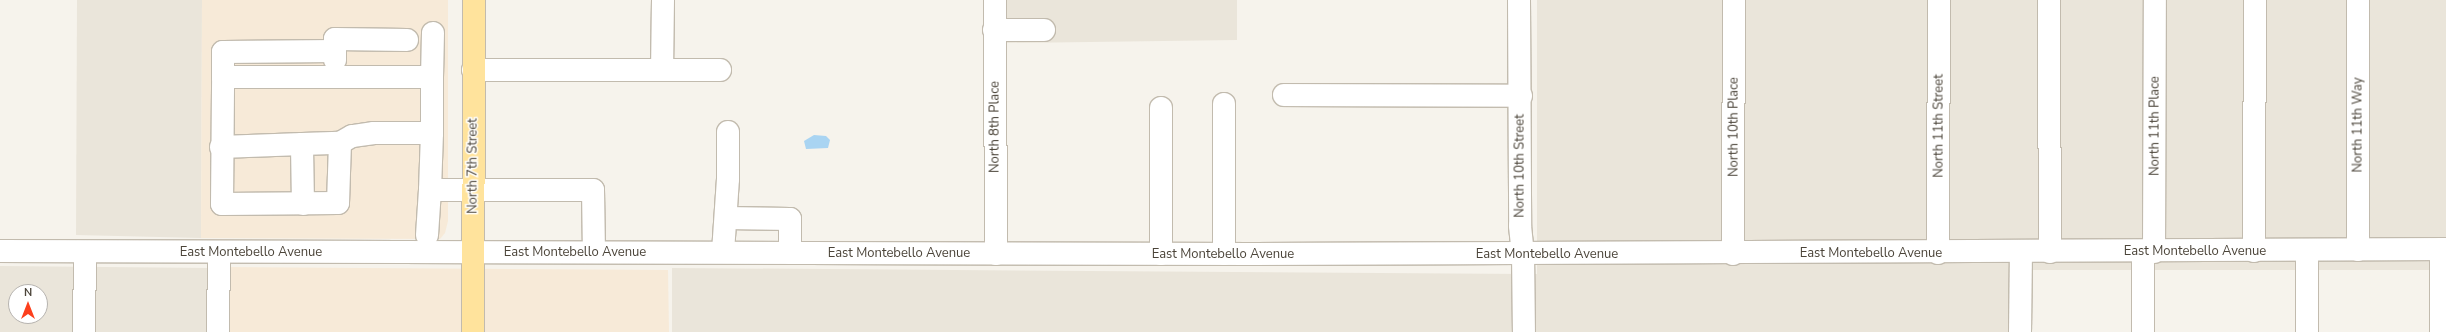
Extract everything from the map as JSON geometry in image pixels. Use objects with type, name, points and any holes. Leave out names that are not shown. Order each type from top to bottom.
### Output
[{"type":"main road","name":"North 7th Street","points":[[473,332],[474,0]]},
{"type":"street","points":[[662,70],[663,0]]},
{"type":"street","name":"North 8th Place","points":[[995,0],[996,254]]},
{"type":"street","name":"North 10th Street","points":[[1519,0],[1521,96],[1520,226],[1524,254],[1524,332]]},
{"type":"street","name":"North 10th Place","points":[[1733,254],[1734,0]]},
{"type":"street","name":"North 11th Street","points":[[1938,253],[1939,0]]},
{"type":"street","points":[[2049,0],[2050,252]]},
{"type":"street","name":"North 11th Place","points":[[2143,332],[2149,252],[2155,0]]},
{"type":"street","points":[[2254,251],[2255,0]]},
{"type":"street","name":"North 11th Way","points":[[2358,0],[2358,250]]},
{"type":"street","points":[[994,30],[1044,30]]},
{"type":"street","points":[[427,235],[432,133],[433,33]]},
{"type":"street","points":[[335,77],[335,39],[407,40]]},
{"type":"street","points":[[335,51],[223,52],[220,147],[222,204],[338,203],[340,143]]},
{"type":"street","points":[[473,70],[720,70]]},
{"type":"street","points":[[223,77],[432,77]]},
{"type":"street","points":[[1284,95],[1521,96]]},
{"type":"street","points":[[1224,104],[1224,254]]},
{"type":"street","points":[[1161,108],[1161,254]]},
{"type":"street","points":[[723,252],[726,218],[728,132]]},
{"type":"street","points":[[220,147],[340,143],[352,136],[374,133],[432,133]]},
{"type":"street","points":[[302,144],[303,204]]},
{"type":"street","points":[[430,190],[593,190],[594,252]]},
{"type":"street","points":[[726,218],[790,219],[790,253]]},
{"type":"street","points":[[2441,332],[2444,249]]},
{"type":"street","name":"East Montebello Avenue","points":[[0,251],[996,254],[1733,254],[2444,249]]},
{"type":"street","points":[[2307,250],[2307,332]]},
{"type":"street","points":[[84,332],[85,252]]},
{"type":"street","points":[[218,332],[219,252]]},
{"type":"street","points":[[2020,332],[2021,252]]},
{"type":"shaded area","points":[[77,0],[202,0],[201,238],[76,235]]},
{"type":"shaded area","points":[[202,0],[448,0],[448,221],[445,233],[440,239],[201,238]]},
{"type":"shaded area","points":[[1007,0],[1237,0],[1237,40],[1007,43]]},
{"type":"shaded area","points":[[1537,0],[2446,0],[2446,270],[2011,270],[2011,332],[672,332],[672,268],[1537,274]]},
{"type":"shaded area","points":[[0,266],[210,268],[211,332],[0,332]]},
{"type":"shaded area","points":[[224,267],[668,270],[669,332],[224,332]]},
{"type":"water","points":[[814,135],[826,136],[830,140],[828,148],[806,149],[804,141]]}]
